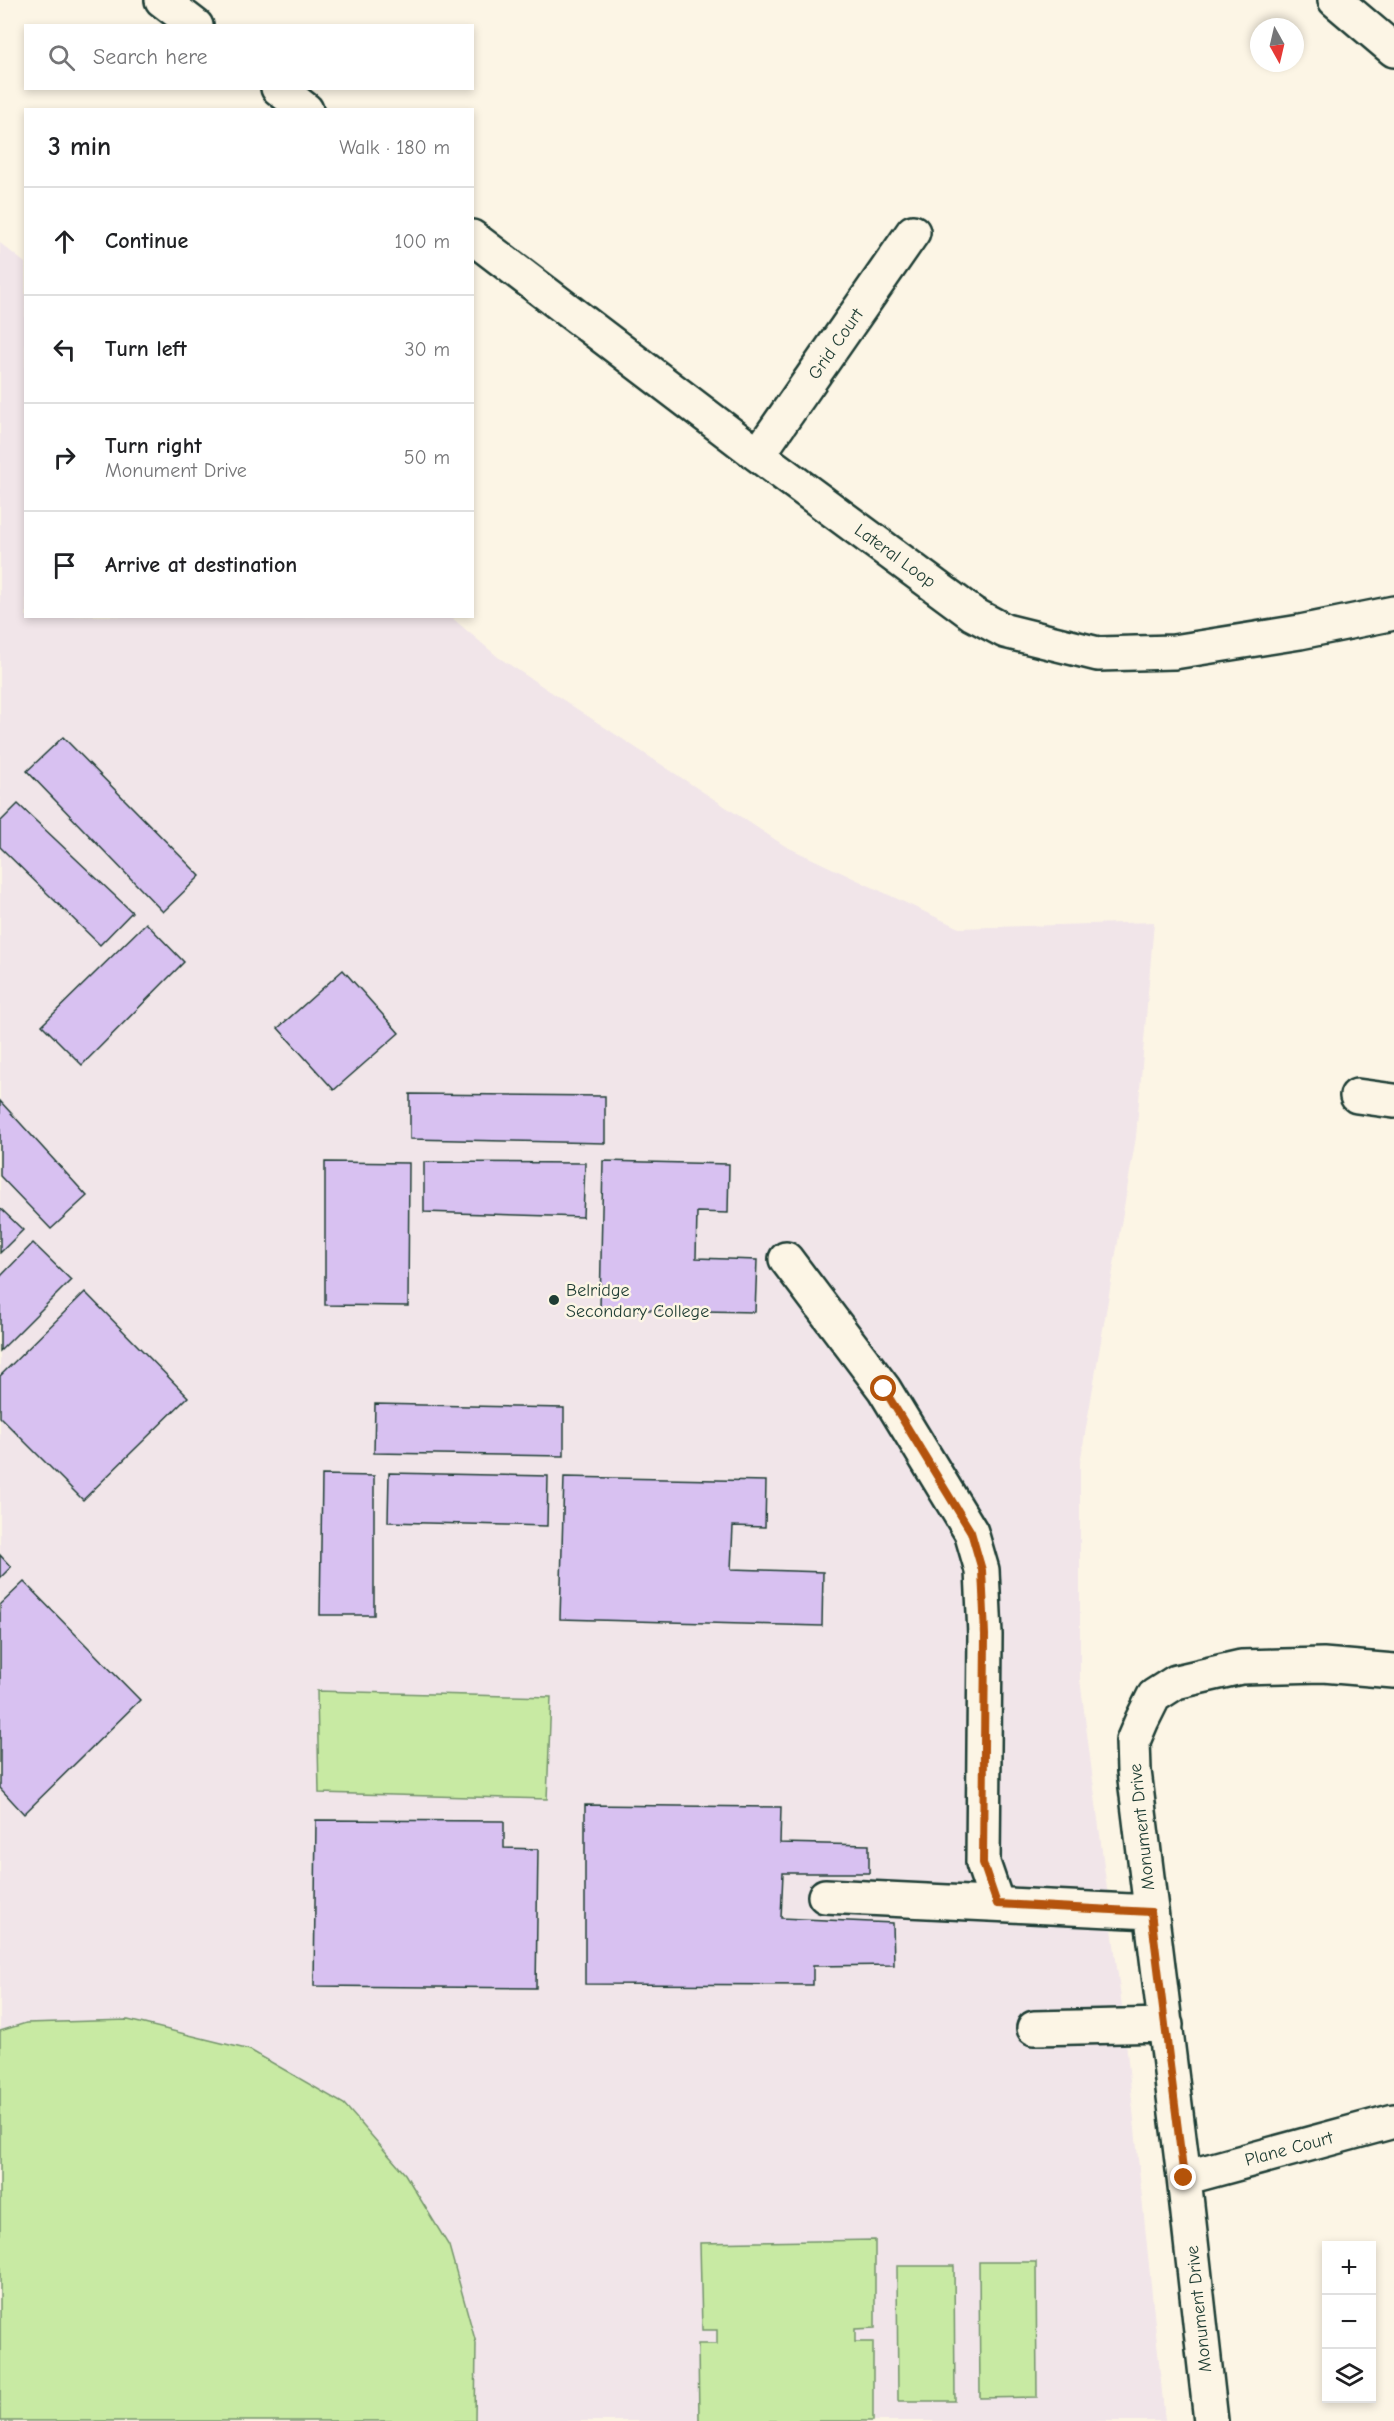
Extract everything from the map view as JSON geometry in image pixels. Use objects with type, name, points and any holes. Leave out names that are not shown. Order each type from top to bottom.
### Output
[{"type":"street","points":[[162,0],[193,24]]},
{"type":"street","points":[[1335,0],[1394,50]]},
{"type":"street","points":[[281,90],[303,108]]},
{"type":"street","name":"Grid Court","points":[[758,455],[913,232]]},
{"type":"street","name":"Lateral Loop","points":[[474,239],[758,455],[973,614],[1005,631],[1098,654],[1174,652],[1300,632],[1394,613]]},
{"type":"street","points":[[1357,1096],[1394,1101]]},
{"type":"street","points":[[786,1259],[884,1389],[971,1532],[982,1570],[985,1635],[983,1863],[997,1904]]},
{"type":"street","name":"Monument Drive","points":[[1211,2421],[1166,2025],[1134,1771],[1133,1741],[1154,1696],[1176,1682],[1241,1667],[1323,1665],[1394,1671]]},
{"type":"street","points":[[825,1896],[1151,1912]]},
{"type":"street","points":[[1034,2028],[1166,2025]]},
{"type":"street","name":"Plane Court","points":[[1184,2178],[1394,2121]]},
{"type":"shaded area","name":"Belridge Secondary College","points":[[0,243],[24,262],[24,618],[452,618],[498,657],[785,846],[959,928],[1154,922],[1136,1137],[1080,1463],[1080,1679],[1124,2022],[1165,2421],[0,2421]]},
{"type":"green space","points":[[317,1691],[551,1697],[547,1799],[319,1793]]},
{"type":"green space","points":[[128,2020],[250,2050],[344,2104],[405,2174],[449,2246],[476,2343],[475,2421],[0,2421],[0,2031],[26,2023]]},
{"type":"green space","points":[[875,2240],[875,2328],[855,2329],[855,2342],[873,2342],[873,2421],[699,2421],[698,2344],[717,2344],[717,2330],[702,2330],[700,2243]]},
{"type":"green space","points":[[979,2262],[1036,2262],[1037,2397],[980,2398]]},
{"type":"green space","points":[[897,2266],[954,2266],[955,2401],[898,2401]]},
{"type":"building","points":[[63,737],[200,876],[163,912],[27,771]]},
{"type":"building","points":[[18,804],[132,912],[100,945],[0,847],[0,822]]},
{"type":"building","points":[[146,923],[184,962],[82,1065],[42,1025]]},
{"type":"building","points":[[343,970],[399,1033],[334,1090],[278,1028]]},
{"type":"building","points":[[410,1094],[605,1096],[605,1143],[410,1139]]},
{"type":"building","points":[[0,1101],[87,1196],[51,1229],[0,1176]]},
{"type":"building","points":[[603,1161],[729,1164],[728,1213],[697,1212],[696,1258],[757,1260],[755,1312],[600,1309]]},
{"type":"building","points":[[325,1162],[409,1163],[408,1306],[325,1305]]},
{"type":"building","points":[[424,1162],[585,1163],[583,1217],[424,1212]]},
{"type":"building","points":[[0,1208],[23,1230],[0,1253]]},
{"type":"building","points":[[33,1243],[71,1280],[0,1351],[0,1277]]},
{"type":"building","points":[[85,1292],[188,1397],[83,1500],[0,1417],[0,1376]]},
{"type":"building","points":[[375,1404],[564,1408],[564,1456],[374,1453]]},
{"type":"building","points":[[389,1473],[548,1476],[547,1526],[388,1522]]},
{"type":"building","points":[[322,1475],[374,1476],[374,1615],[320,1615]]},
{"type":"building","points":[[564,1477],[766,1481],[765,1527],[733,1526],[731,1569],[823,1572],[822,1626],[560,1619]]},
{"type":"building","points":[[0,1555],[11,1567],[0,1578]]},
{"type":"building","points":[[24,1582],[140,1700],[24,1814],[0,1788],[0,1605]]},
{"type":"building","points":[[585,1805],[781,1807],[780,1843],[869,1845],[869,1873],[783,1873],[781,1918],[893,1923],[894,1965],[813,1966],[813,1985],[585,1984]]},
{"type":"building","points":[[316,1820],[504,1821],[504,1848],[538,1849],[536,1988],[314,1986]]},
{"type":"place","name":"Belridge Secondary College","points":[[554,1300]]},
{"type":"route","points":[[884,1389],[971,1532],[982,1570],[985,1635],[982,1754],[983,1863],[997,1904],[1151,1912],[1184,2178]]}]
